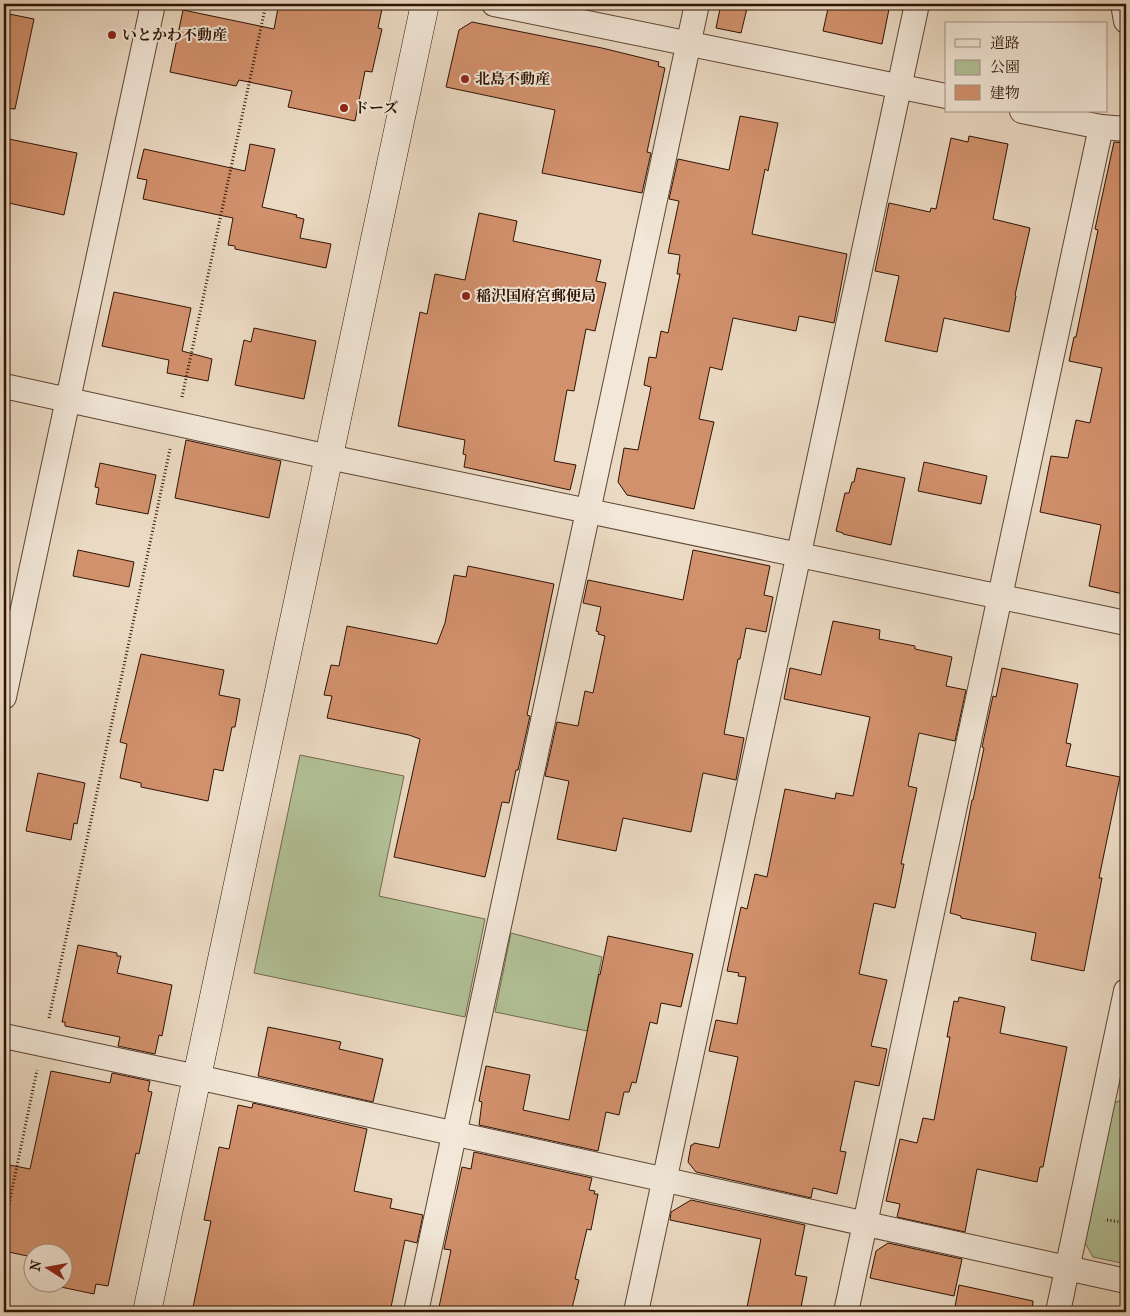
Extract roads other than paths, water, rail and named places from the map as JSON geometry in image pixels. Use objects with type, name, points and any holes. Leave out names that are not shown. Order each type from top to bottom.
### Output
[{"type":"street","points":[[4,697],[153,4]]},
{"type":"street","points":[[147,1312],[425,4]]},
{"type":"street","points":[[494,4],[945,96]]},
{"type":"street","points":[[416,1312],[697,4]]},
{"type":"street","points":[[636,1312],[916,4]]},
{"type":"street","points":[[1123,4],[1126,21]]},
{"type":"street","points":[[1027,112],[1101,127],[1126,129]]},
{"type":"street","points":[[846,1312],[1101,127]]},
{"type":"street","points":[[4,386],[329,457],[1126,623]]},
{"type":"street","points":[[1058,1312],[1117,1084],[1126,991]]},
{"type":"street","points":[[4,1036],[1126,1281]]},
{"type":"place","name":"いとかわ不動産","points":[[112,35]]},
{"type":"place","name":"北島不動産","points":[[465,79]]},
{"type":"place","name":"ドーズ","points":[[344,108]]},
{"type":"place","name":"稲沢国府宮郵便局","points":[[466,296]]}]
